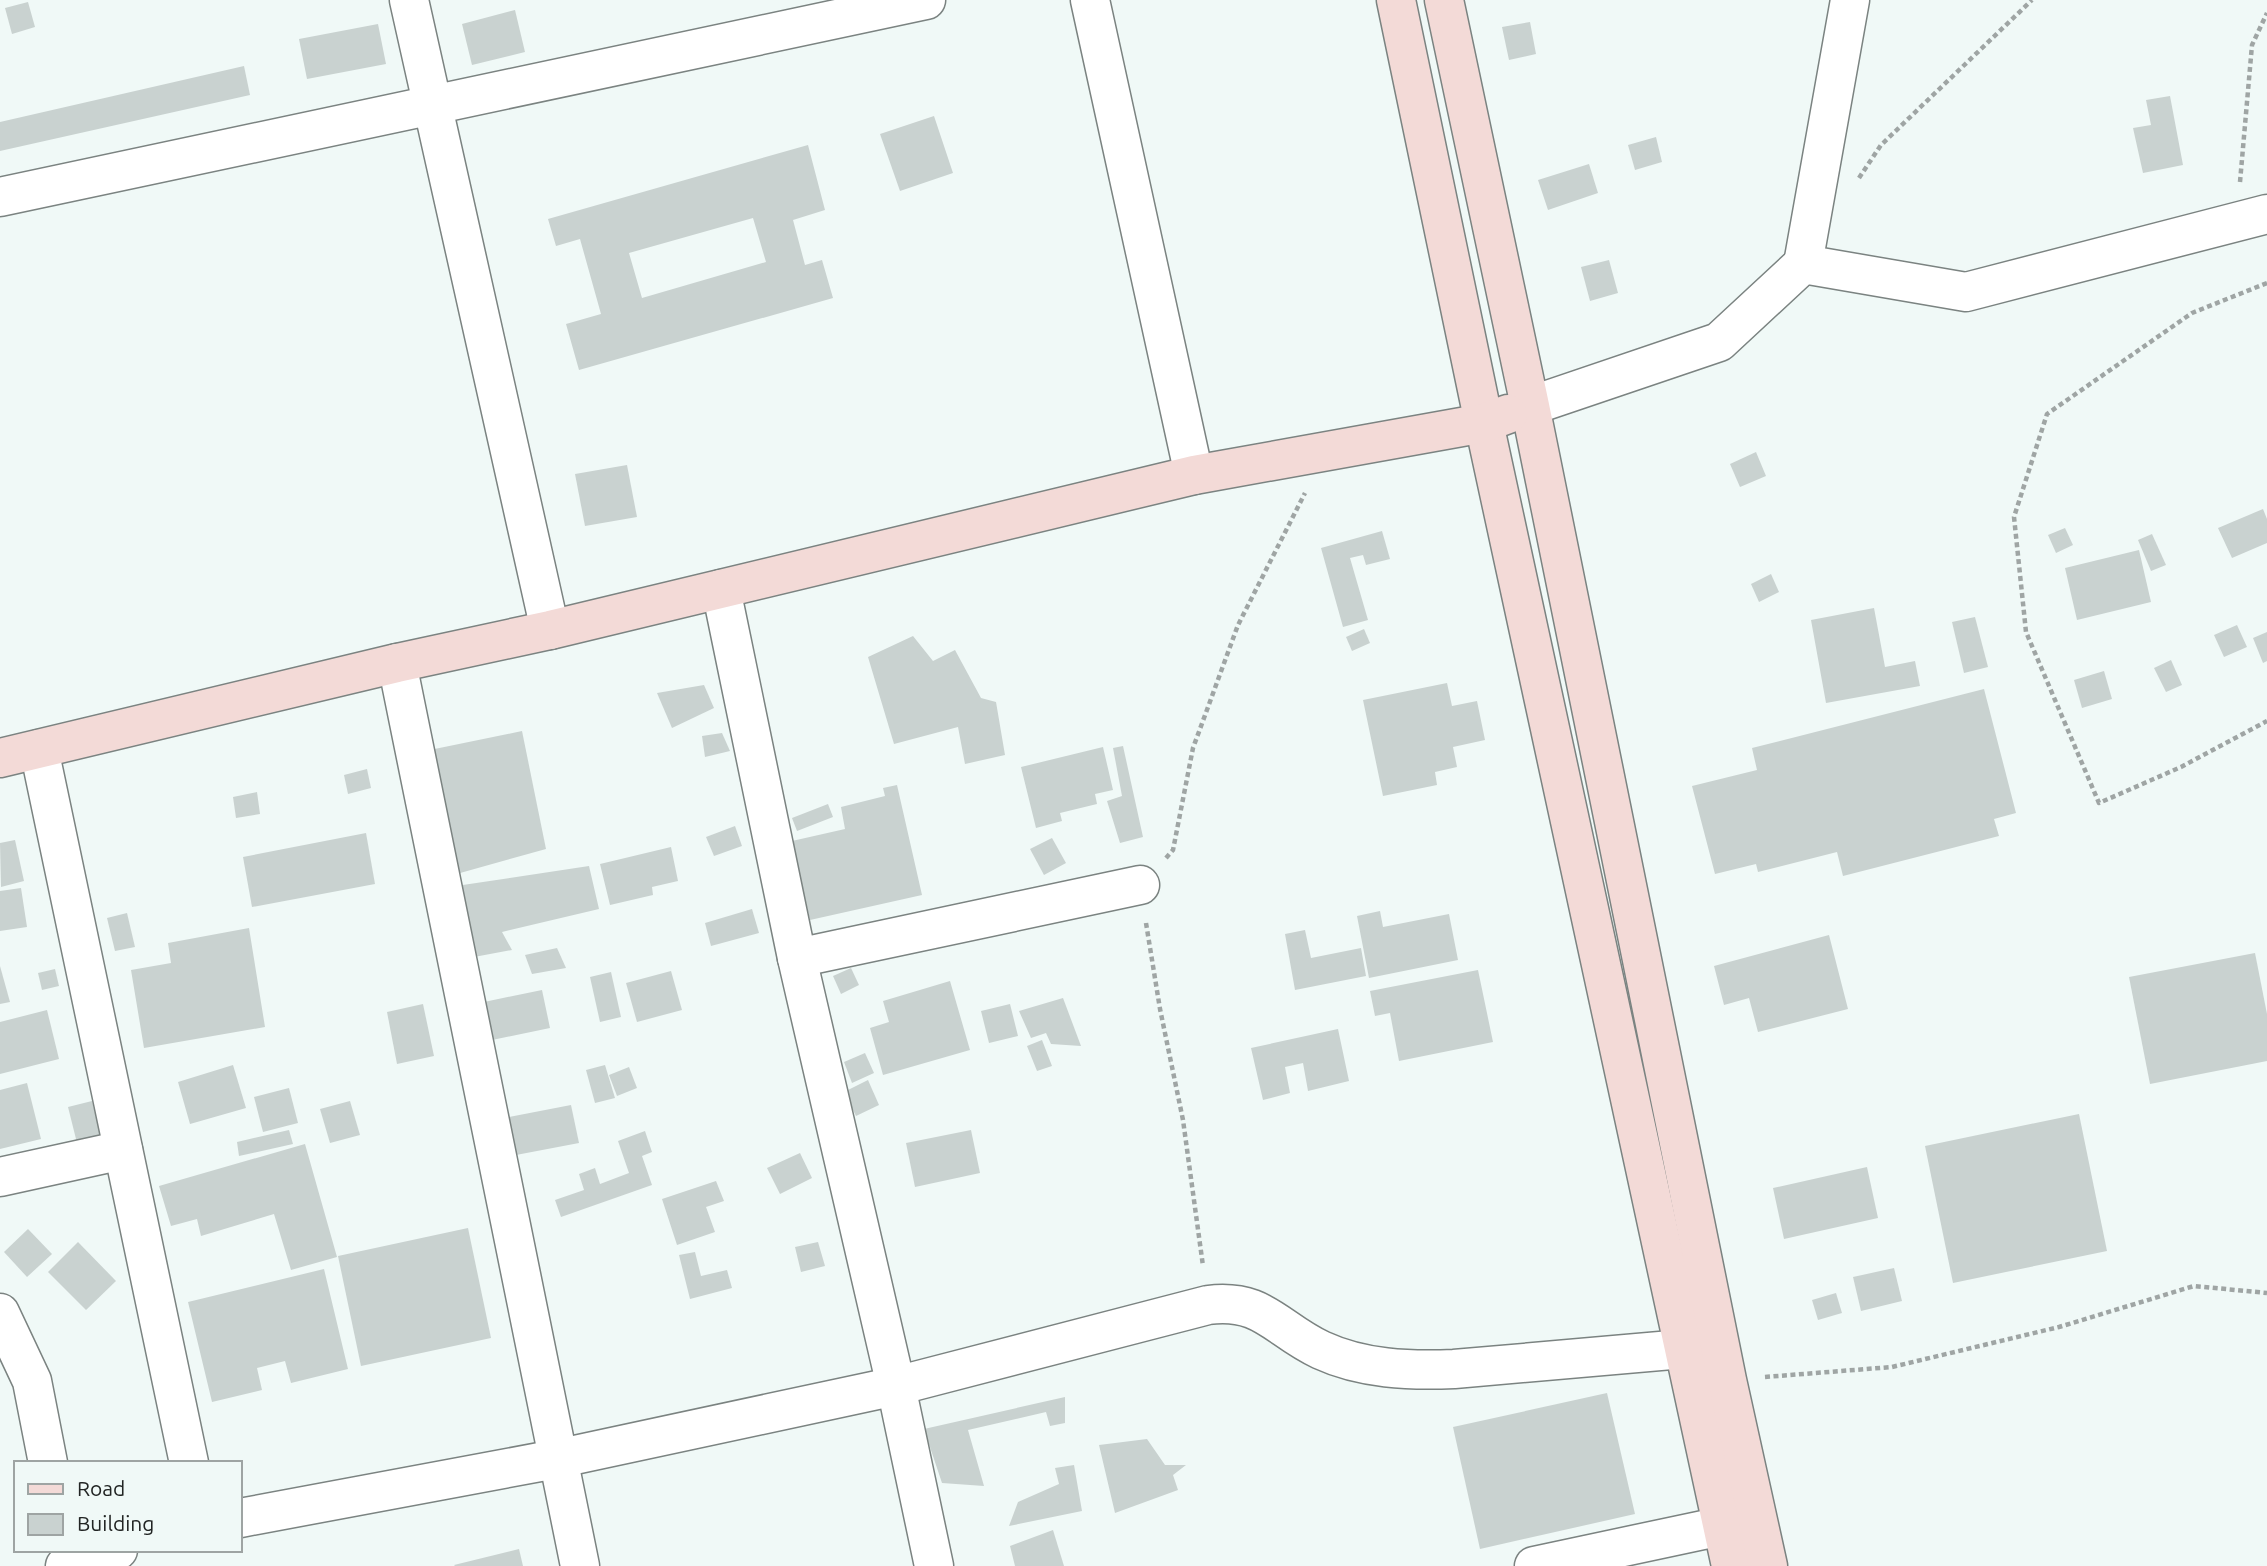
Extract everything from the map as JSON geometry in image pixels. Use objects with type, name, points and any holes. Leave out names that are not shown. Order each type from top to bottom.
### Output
[{"type":"street","points":[[410,0],[550,630]]},
{"type":"street","points":[[0,197],[926,0]]},
{"type":"street","points":[[1090,0],[1194,475]]},
{"type":"street","points":[[1396,0],[1484,423],[1731,1566]]},
{"type":"street","points":[[1444,0],[1530,406],[1727,1380],[1768,1566]]},
{"type":"street","points":[[0,758],[397,663],[550,630],[1194,475],[1484,423],[1720,342],[1802,264],[1850,0]]},
{"type":"street","points":[[1802,264],[1966,292],[2252,218]]},
{"type":"street","points":[[721,589],[797,958],[896,1386],[934,1566]]},
{"type":"street","points":[[397,663],[556,1459],[580,1566]]},
{"type":"street","points":[[39,749],[189,1461]]},
{"type":"street","points":[[797,958],[1140,885]]},
{"type":"street","points":[[0,1177],[123,1150]]},
{"type":"street","points":[[242,1518],[556,1459],[896,1386],[1208,1305],[1240,1305],[1259,1310],[1276,1320],[1290,1334],[1323,1351],[1357,1362],[1389,1368],[1422,1371],[1454,1369],[1683,1349]]},
{"type":"street","points":[[0,1313],[32,1381],[48,1461]]},
{"type":"street","points":[[1534,1566],[1722,1526]]},
{"type":"street","points":[[65,1566],[111,1552]]},
{"type":"path","points":[[1852,188],[1881,145],[2032,0]]},
{"type":"path","points":[[2252,218],[2252,45],[2267,13]]},
{"type":"path","points":[[2267,283],[2192,313],[2047,414],[2014,517],[2026,632],[2099,803],[2181,767],[2267,721]]},
{"type":"path","points":[[1208,1305],[1183,1120],[1160,1009],[1140,885],[1173,850],[1193,748],[1238,625],[1326,452]]},
{"type":"path","points":[[1727,1380],[1892,1367],[2059,1327],[2194,1286],[2267,1293]]},
{"type":"building","points":[[28,2],[35,27],[12,34],[5,8]]},
{"type":"building","points":[[515,10],[525,52],[472,65],[462,24]]},
{"type":"building","points":[[1530,22],[1536,54],[1509,60],[1502,27]]},
{"type":"building","points":[[378,24],[386,64],[307,79],[299,39]]},
{"type":"building","points":[[244,66],[250,95],[0,151],[0,122]]},
{"type":"building","points":[[2170,96],[2183,165],[2143,173],[2133,128],[2151,125],[2146,100]]},
{"type":"building","points":[[934,116],[953,173],[900,191],[880,134]]},
{"type":"building","points":[[1656,137],[1662,162],[1635,170],[1628,145]]},
{"type":"building","points":[[808,145],[825,210],[793,220],[805,265],[822,260],[833,298],[579,370],[566,324],[601,314],[580,239],[556,246],[548,219]],"holes":[[[753,218],[766,262],[642,298],[629,253]]]},
{"type":"building","points":[[1589,164],[1598,193],[1548,210],[1538,180]]},
{"type":"building","points":[[1609,260],[1618,293],[1590,301],[1581,267]]},
{"type":"building","points":[[1756,452],[1766,476],[1740,487],[1730,464]]},
{"type":"building","points":[[627,465],[637,517],[585,526],[575,474]]},
{"type":"building","points":[[2263,509],[2267,519],[2267,543],[2232,558],[2218,528]]},
{"type":"building","points":[[2065,528],[2073,545],[2056,553],[2048,535]]},
{"type":"building","points":[[1382,531],[1390,559],[1366,565],[1363,555],[1350,558],[1368,620],[1343,627],[1321,548]]},
{"type":"building","points":[[2152,534],[2166,565],[2151,571],[2138,540]]},
{"type":"building","points":[[2139,550],[2151,602],[2077,620],[2065,568]]},
{"type":"building","points":[[1771,574],[1779,592],[1759,602],[1751,584]]},
{"type":"building","points":[[1874,608],[1885,667],[1915,661],[1920,686],[1826,703],[1811,620]]},
{"type":"building","points":[[1975,617],[1988,667],[1964,673],[1952,622]]},
{"type":"building","points":[[2237,625],[2247,647],[2224,657],[2214,635]]},
{"type":"building","points":[[1364,629],[1370,643],[1352,651],[1346,637]]},
{"type":"building","points":[[2267,632],[2267,661],[2263,663],[2253,638]]},
{"type":"building","points":[[913,636],[933,661],[955,650],[981,698],[996,702],[1005,755],[965,764],[958,727],[894,744],[868,657]]},
{"type":"building","points":[[2171,660],[2182,685],[2166,692],[2154,668]]},
{"type":"building","points":[[2104,671],[2112,699],[2082,708],[2074,680]]},
{"type":"building","points":[[1447,683],[1452,706],[1477,701],[1485,740],[1453,747],[1457,767],[1435,772],[1437,785],[1383,796],[1363,700]]},
{"type":"building","points":[[704,685],[714,708],[672,728],[657,693]]},
{"type":"building","points":[[1984,689],[2016,813],[1994,819],[1999,836],[1843,876],[1837,852],[1758,872],[1756,864],[1715,874],[1692,786],[1757,770],[1752,748]]},
{"type":"building","points":[[522,731],[546,849],[453,875],[420,752]]},
{"type":"building","points":[[722,733],[730,751],[705,757],[702,736]]},
{"type":"building","points":[[1123,746],[1143,837],[1120,843],[1107,801],[1122,796],[1113,748]]},
{"type":"building","points":[[1103,747],[1113,790],[1095,794],[1097,804],[1060,813],[1062,821],[1036,828],[1021,767]]},
{"type":"building","points":[[367,769],[371,788],[348,794],[344,775]]},
{"type":"building","points":[[897,785],[922,895],[810,920],[792,841],[845,829],[841,807],[885,796],[883,788]]},
{"type":"building","points":[[257,792],[260,814],[236,818],[233,797]]},
{"type":"building","points":[[828,804],[833,817],[797,831],[792,818]]},
{"type":"building","points":[[735,826],[742,846],[714,856],[706,837]]},
{"type":"building","points":[[366,833],[375,884],[252,907],[243,857]]},
{"type":"building","points":[[1052,838],[1066,863],[1044,875],[1030,849]]},
{"type":"building","points":[[15,840],[24,881],[1,887],[0,843]]},
{"type":"building","points":[[671,847],[678,881],[652,887],[653,895],[610,905],[600,864]]},
{"type":"building","points":[[589,866],[599,909],[502,932],[512,950],[474,957],[456,886]]},
{"type":"building","points":[[21,888],[27,927],[0,931],[0,891]]},
{"type":"building","points":[[752,909],[759,933],[711,946],[705,923]]},
{"type":"building","points":[[1380,911],[1383,927],[1449,914],[1458,960],[1369,978],[1357,916]]},
{"type":"building","points":[[127,913],[135,947],[115,951],[107,918]]},
{"type":"building","points":[[249,928],[265,1027],[144,1048],[131,970],[171,963],[168,943]]},
{"type":"building","points":[[1305,930],[1311,958],[1361,948],[1366,976],[1295,990],[1285,934]]},
{"type":"building","points":[[1829,935],[1848,1009],[1758,1032],[1749,998],[1724,1005],[1714,966]]},
{"type":"building","points":[[557,948],[566,968],[532,974],[525,955]]},
{"type":"building","points":[[2255,953],[2267,1014],[2267,1061],[2150,1084],[2129,977]]},
{"type":"building","points":[[0,966],[10,1002],[0,1004]]},
{"type":"building","points":[[851,968],[859,985],[841,994],[833,976]]},
{"type":"building","points":[[55,969],[59,986],[42,990],[38,973]]},
{"type":"building","points":[[1478,970],[1493,1042],[1399,1061],[1390,1013],[1375,1016],[1370,991]]},
{"type":"building","points":[[671,971],[682,1010],[637,1022],[626,983]]},
{"type":"building","points":[[611,972],[621,1017],[600,1022],[590,977]]},
{"type":"building","points":[[950,981],[970,1050],[883,1075],[870,1028],[889,1022],[883,1001]]},
{"type":"building","points":[[542,990],[550,1028],[492,1040],[484,1002]]},
{"type":"building","points":[[1063,998],[1081,1046],[1051,1044],[1046,1033],[1031,1038],[1019,1011]]},
{"type":"building","points":[[423,1004],[434,1056],[397,1064],[387,1012]]},
{"type":"building","points":[[1010,1004],[1018,1036],[989,1043],[981,1011]]},
{"type":"building","points":[[47,1010],[59,1059],[0,1074],[0,1022]]},
{"type":"building","points":[[1338,1029],[1349,1081],[1308,1091],[1303,1063],[1285,1067],[1290,1093],[1263,1100],[1251,1048]]},
{"type":"building","points":[[1042,1040],[1052,1066],[1037,1071],[1027,1046]]},
{"type":"building","points":[[865,1053],[874,1073],[852,1083],[844,1062]]},
{"type":"building","points":[[233,1065],[246,1108],[190,1124],[178,1082]]},
{"type":"building","points":[[605,1065],[615,1098],[595,1103],[586,1070]]},
{"type":"building","points":[[629,1067],[637,1088],[617,1096],[609,1075]]},
{"type":"building","points":[[868,1080],[879,1105],[856,1116],[844,1092]]},
{"type":"building","points":[[27,1083],[41,1139],[0,1149],[0,1090]]},
{"type":"building","points":[[289,1088],[298,1123],[263,1132],[254,1097]]},
{"type":"building","points":[[92,1101],[101,1137],[77,1143],[68,1107]]},
{"type":"building","points":[[350,1101],[360,1135],[330,1143],[320,1109]]},
{"type":"building","points":[[571,1105],[579,1143],[516,1155],[509,1117]]},
{"type":"building","points":[[2079,1114],[2107,1251],[1953,1283],[1925,1146]]},
{"type":"building","points":[[289,1130],[293,1144],[239,1156],[237,1142]]},
{"type":"building","points":[[971,1130],[980,1173],[915,1187],[906,1143]]},
{"type":"building","points":[[645,1131],[652,1152],[642,1156],[652,1185],[561,1217],[555,1200],[584,1190],[579,1174],[595,1168],[600,1184],[629,1173],[618,1141]]},
{"type":"building","points":[[305,1144],[337,1257],[291,1270],[274,1214],[201,1236],[197,1219],[171,1226],[159,1186]]},
{"type":"building","points":[[800,1153],[812,1178],[780,1194],[767,1168]]},
{"type":"building","points":[[1867,1167],[1878,1218],[1784,1239],[1773,1188]]},
{"type":"building","points":[[716,1181],[724,1201],[706,1207],[715,1232],[677,1245],[662,1199]]},
{"type":"building","points":[[468,1228],[491,1338],[361,1366],[338,1256]]},
{"type":"building","points":[[28,1229],[52,1254],[27,1277],[4,1252]]},
{"type":"building","points":[[78,1242],[116,1281],[86,1310],[48,1272]]},
{"type":"building","points":[[818,1242],[825,1266],[801,1272],[795,1247]]},
{"type":"building","points":[[695,1252],[701,1276],[727,1270],[732,1288],[690,1299],[679,1255]]},
{"type":"building","points":[[1894,1268],[1902,1301],[1861,1311],[1853,1277]]},
{"type":"building","points":[[324,1269],[348,1369],[291,1383],[285,1361],[257,1368],[262,1390],[212,1402],[188,1302]]},
{"type":"building","points":[[1836,1293],[1842,1313],[1818,1320],[1812,1300]]},
{"type":"building","points":[[1607,1393],[1635,1514],[1480,1549],[1453,1427]]},
{"type":"building","points":[[1065,1397],[1065,1423],[1050,1426],[1046,1412],[968,1430],[984,1486],[942,1483],[924,1429]]},
{"type":"building","points":[[1147,1439],[1165,1465],[1186,1465],[1173,1475],[1178,1490],[1115,1513],[1099,1445]]},
{"type":"building","points":[[1074,1465],[1082,1511],[1009,1526],[1018,1502],[1059,1484],[1055,1468]]},
{"type":"building","points":[[1053,1530],[1064,1566],[1015,1566],[1010,1546]]},
{"type":"building","points":[[519,1549],[523,1566],[454,1565]]}]
